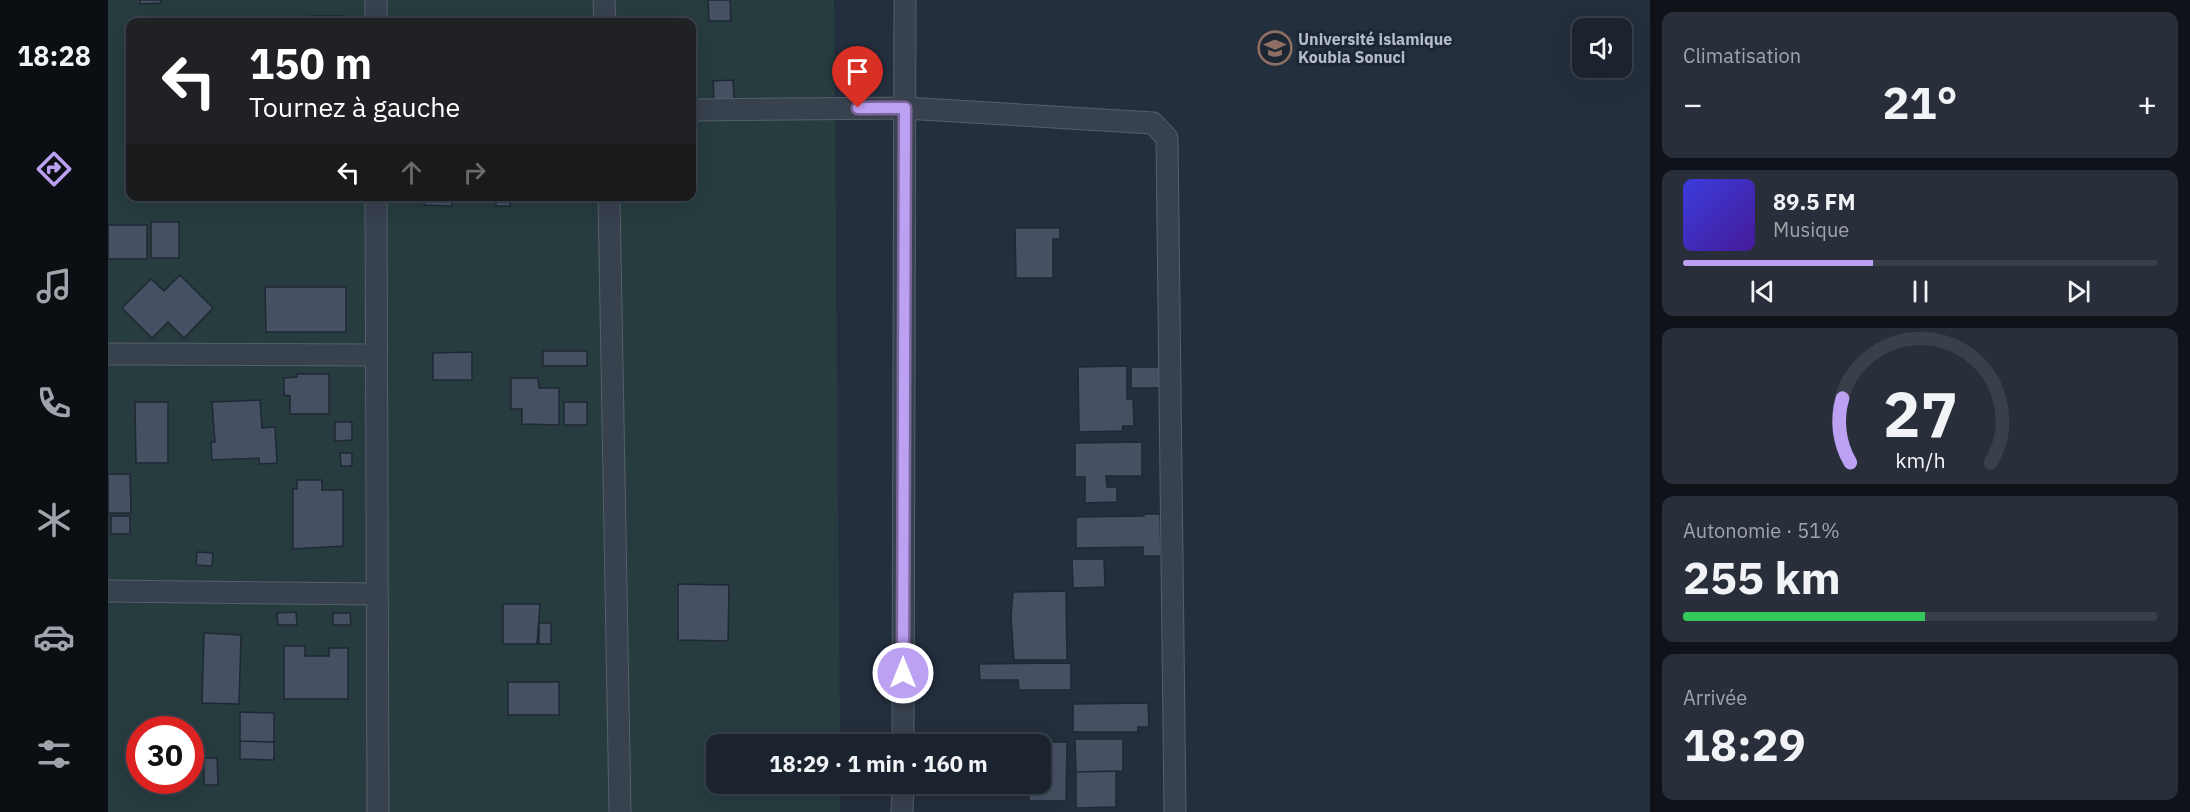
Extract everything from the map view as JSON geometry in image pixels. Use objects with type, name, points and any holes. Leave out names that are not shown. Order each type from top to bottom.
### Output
[{"type":"street","points":[[376,0],[376,18]]},
{"type":"street","points":[[604,0],[604,18]]},
{"type":"street","points":[[903,734],[905,0]]},
{"type":"street","points":[[696,110],[905,108],[1153,123],[1167,138],[1175,812]]},
{"type":"street","points":[[376,201],[378,812]]},
{"type":"street","points":[[609,201],[620,812]]},
{"type":"street","points":[[108,354],[376,355]]},
{"type":"street","points":[[108,591],[377,594]]},
{"type":"street","points":[[902,812],[903,794]]},
{"type":"green space","points":[[108,0],[834,0],[840,734],[706,734],[706,794],[840,794],[840,812],[108,812]]},
{"type":"building","points":[[140,0],[161,0],[161,3],[140,4]]},
{"type":"building","points":[[708,0],[730,0],[731,21],[709,21]]},
{"type":"building","points":[[311,16],[344,16],[344,18],[311,18]]},
{"type":"building","points":[[733,80],[734,99],[714,100],[713,81]]},
{"type":"building","points":[[424,201],[452,201],[452,206],[424,205]]},
{"type":"building","points":[[496,201],[510,201],[510,206],[496,206]]},
{"type":"building","points":[[151,222],[179,222],[179,258],[151,258]]},
{"type":"building","points":[[108,225],[147,225],[147,259],[108,259]]},
{"type":"building","points":[[1015,228],[1060,228],[1060,239],[1053,239],[1053,278],[1016,278]]},
{"type":"building","points":[[180,275],[213,308],[184,338],[168,322],[152,338],[122,308],[151,279],[164,291]]},
{"type":"building","points":[[265,287],[346,287],[346,332],[266,332]]},
{"type":"building","points":[[543,351],[587,351],[587,366],[543,366]]},
{"type":"building","points":[[472,352],[472,380],[433,380],[433,353]]},
{"type":"building","points":[[1127,366],[1127,399],[1133,399],[1134,426],[1123,426],[1122,431],[1079,432],[1078,367]]},
{"type":"building","points":[[1131,367],[1161,367],[1162,388],[1131,388]]},
{"type":"building","points":[[297,374],[329,374],[329,414],[290,414],[290,396],[284,395],[284,378],[297,377]]},
{"type":"building","points":[[511,378],[538,378],[539,388],[559,388],[559,425],[522,424],[522,409],[511,409]]},
{"type":"building","points":[[260,400],[262,428],[275,427],[277,463],[259,464],[259,458],[212,460],[211,442],[215,442],[212,402]]},
{"type":"building","points":[[135,402],[168,402],[168,463],[136,463]]},
{"type":"building","points":[[564,402],[587,402],[587,425],[564,425]]},
{"type":"building","points":[[335,422],[352,422],[352,440],[335,441]]},
{"type":"building","points":[[1142,442],[1142,476],[1106,476],[1107,487],[1117,487],[1117,502],[1085,503],[1085,477],[1075,477],[1075,443]]},
{"type":"building","points":[[340,453],[352,453],[352,466],[341,466]]},
{"type":"building","points":[[108,474],[130,474],[131,513],[108,513]]},
{"type":"building","points":[[297,480],[322,480],[322,490],[343,490],[343,546],[293,549],[293,489],[297,489]]},
{"type":"building","points":[[1143,514],[1160,514],[1161,556],[1143,556],[1143,547],[1076,548],[1076,517],[1144,516]]},
{"type":"building","points":[[111,516],[130,516],[130,534],[111,534]]},
{"type":"building","points":[[197,552],[213,553],[212,566],[196,565]]},
{"type":"building","points":[[1072,559],[1104,559],[1105,587],[1073,588]]},
{"type":"building","points":[[678,584],[729,585],[728,641],[678,640]]},
{"type":"building","points":[[1066,591],[1067,660],[1014,660],[1011,617],[1013,592]]},
{"type":"building","points":[[503,604],[540,604],[537,644],[503,644]]},
{"type":"building","points":[[296,612],[297,625],[278,625],[277,613]]},
{"type":"building","points":[[333,613],[350,613],[351,625],[333,625]]},
{"type":"building","points":[[539,623],[551,623],[551,644],[539,644]]},
{"type":"building","points":[[204,633],[241,635],[239,704],[202,703]]},
{"type":"building","points":[[284,646],[305,646],[305,656],[329,656],[329,648],[348,648],[348,699],[284,699]]},
{"type":"building","points":[[1071,663],[1071,690],[1019,690],[1018,680],[980,680],[979,664]]},
{"type":"building","points":[[508,682],[559,682],[559,715],[508,715]]},
{"type":"building","points":[[1148,703],[1149,727],[1138,727],[1138,732],[1073,732],[1073,704]]},
{"type":"building","points":[[240,712],[274,713],[274,742],[240,741]]},
{"type":"building","points":[[1075,739],[1123,739],[1123,771],[1076,772]]},
{"type":"building","points":[[240,741],[274,742],[274,760],[240,759]]},
{"type":"building","points":[[1051,742],[1067,742],[1066,801],[1029,801],[1029,794],[1051,794]]},
{"type":"building","points":[[204,758],[217,758],[218,785],[204,785]]},
{"type":"building","points":[[1116,771],[1116,807],[1076,808],[1076,772]]},
{"type":"place","name":"Université islamique Koubia Sonuci","points":[[1275,48]]},
{"type":"route","points":[[858,108],[905,108],[903,673]]}]
